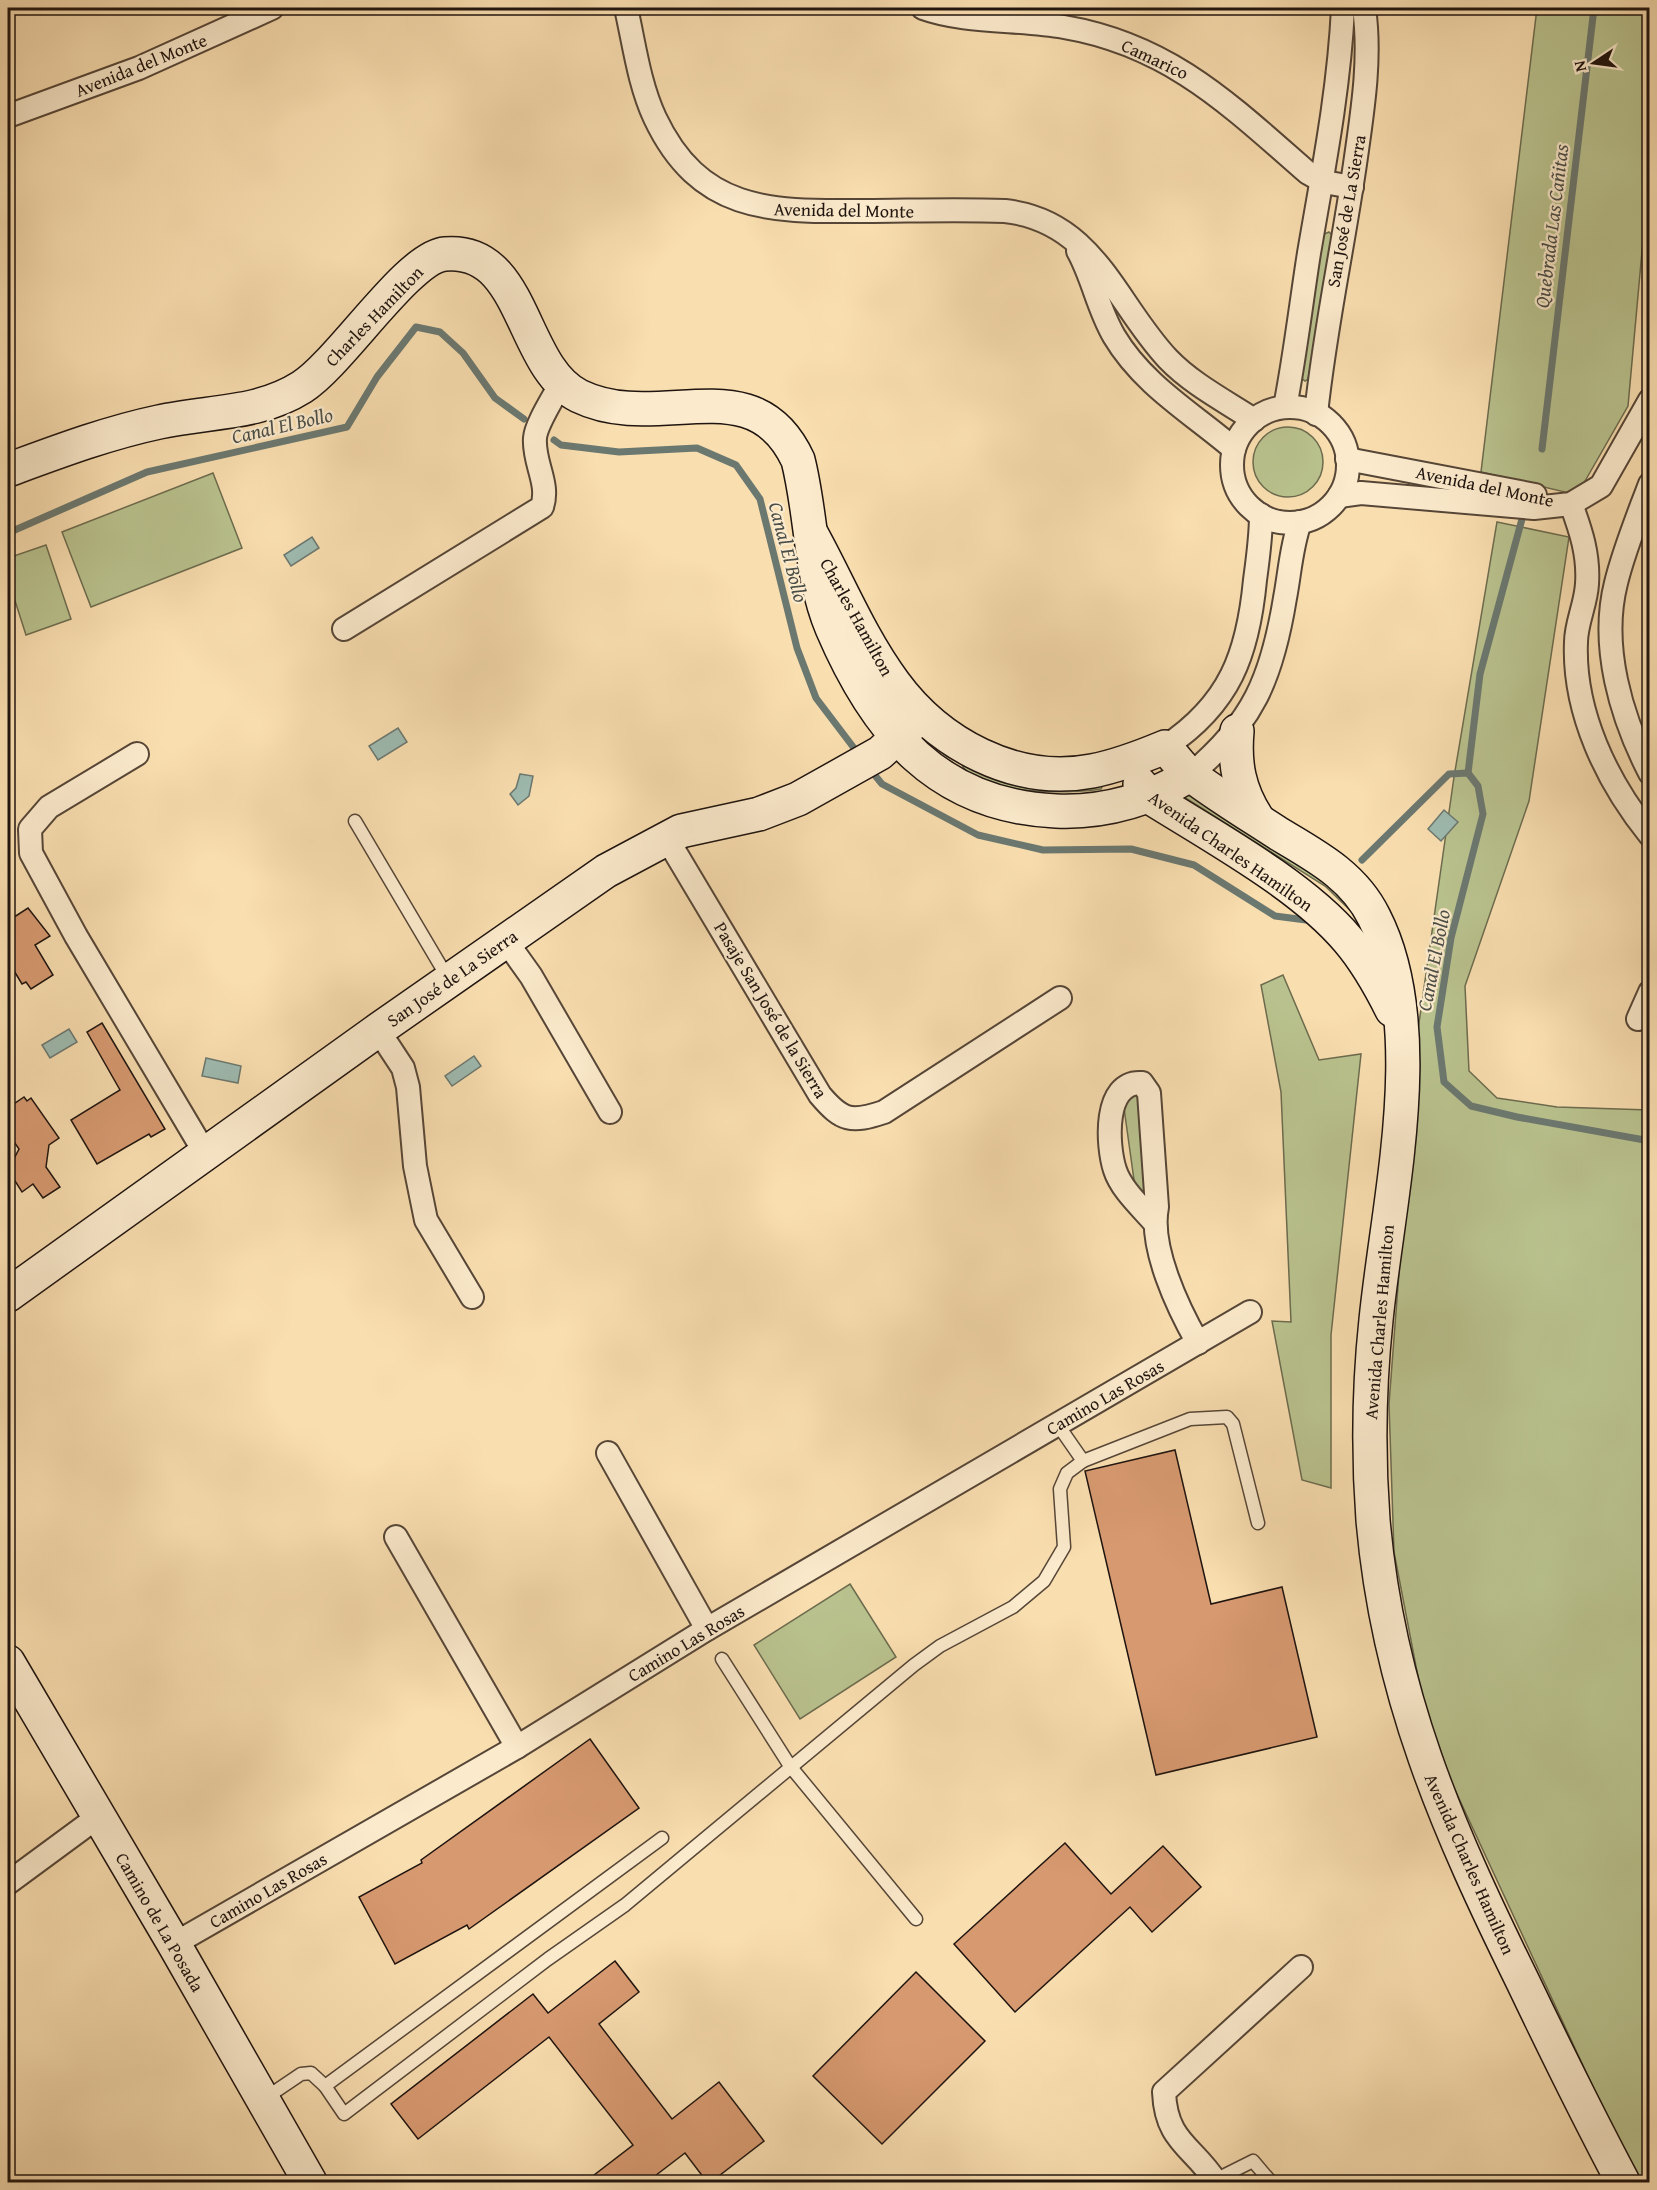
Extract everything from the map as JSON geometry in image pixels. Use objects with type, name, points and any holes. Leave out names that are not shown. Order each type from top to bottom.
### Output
[{"type":"street","name":"Avenida del Monte","points":[[8,116],[139,68],[272,8]]},
{"type":"street","name":"Avenida del Monte","points":[[626,8],[647,96],[663,134],[689,168],[724,194],[752,205],[782,211],[1018,213],[1044,221],[1071,239],[1103,268],[1142,327],[1170,361],[1254,420]]},
{"type":"street","name":"Camarico","points":[[923,8],[946,14],[1067,27],[1100,35],[1152,54],[1209,88],[1308,172],[1324,182],[1352,187]]},
{"type":"street","name":"San José de La Sierra","points":[[1285,407],[1311,244],[1324,182],[1341,54],[1342,8]]},
{"type":"street","name":"San José de La Sierra","points":[[1316,414],[1323,342],[1352,187],[1366,88],[1364,8]]},
{"type":"street","name":"Avenida del Monte","points":[[1071,239],[1087,269],[1112,333],[1133,363],[1161,392],[1234,449]]},
{"type":"street","name":"Charles Hamilton","points":[[8,470],[119,431],[162,421],[228,413],[274,402],[304,386],[336,359],[411,273],[442,254],[461,254],[478,259],[499,276],[509,290],[542,357],[561,383],[577,395],[619,409],[647,411],[729,407],[748,410],[765,417],[790,441],[798,460],[820,590],[832,627],[878,713],[898,739],[937,774],[961,789],[984,799],[1015,807],[1085,810],[1148,796],[1190,775]]},
{"type":"street","points":[[344,629],[542,507],[545,498],[544,483],[535,437],[561,383]]},
{"type":"street","points":[[1650,400],[1601,486],[1571,504],[1585,543],[1587,574],[1575,641],[1582,701],[1601,759],[1625,803],[1650,835]]},
{"type":"street","points":[[1285,407],[1316,414],[1337,432],[1347,459],[1344,484],[1339,495],[1322,513],[1300,522],[1280,522],[1261,515],[1244,501],[1234,482],[1232,471],[1234,449],[1238,438],[1263,413],[1285,407]]},
{"type":"street","name":"Avenida del Monte","points":[[1347,459],[1571,504]]},
{"type":"street","points":[[1575,641],[1615,584],[1650,484]]},
{"type":"street","name":"Avenida del Monte","points":[[1339,495],[1361,492],[1534,507],[1571,504]]},
{"type":"street","points":[[1165,747],[1193,727],[1216,703],[1244,650],[1253,598],[1261,515]]},
{"type":"street","points":[[1190,775],[1237,731],[1251,709],[1275,654],[1293,540],[1300,522]]},
{"type":"street","name":"Charles Hamilton","points":[[812,535],[856,622],[893,682],[934,726],[973,752],[1019,769],[1044,772],[1090,772],[1126,763],[1165,747]]},
{"type":"street","points":[[1615,584],[1612,640],[1619,695],[1634,740],[1650,773]]},
{"type":"street","name":"San José de La Sierra","points":[[8,1295],[378,1030],[606,871],[681,831],[759,814],[798,799],[846,773],[898,739],[921,714]]},
{"type":"street","points":[[1237,731],[1235,751],[1238,776],[1244,796],[1258,820]]},
{"type":"street","name":"Avenida Charles Hamilton","points":[[1165,747],[1190,775],[1334,869],[1367,903],[1382,933],[1399,1001],[1402,1097],[1376,1317],[1370,1418],[1374,1521],[1388,1626],[1412,1723],[1449,1826],[1478,1890],[1623,2182]]},
{"type":"street","points":[[137,754],[49,807],[30,829],[31,853],[76,936],[205,1153]]},
{"type":"street","name":"Avenida Charles Hamilton","points":[[1126,763],[1148,796],[1244,857],[1303,898],[1330,922],[1348,940],[1363,961],[1400,1024]]},
{"type":"street","name":"Pasaje San José de la Sierra","points":[[666,837],[820,1095],[833,1110],[849,1120],[866,1118],[884,1112],[1060,998]]},
{"type":"street","points":[[506,941],[531,976],[610,1112]]},
{"type":"street","points":[[1638,1019],[1650,992]]},
{"type":"street","points":[[378,1030],[403,1068],[408,1087],[415,1166],[426,1220],[472,1297]]},
{"type":"street","points":[[1154,1222],[1157,1207],[1149,1093],[1142,1083],[1134,1082],[1121,1090],[1110,1115],[1115,1171],[1154,1222],[1175,1300],[1198,1343]]},
{"type":"street","name":"Camino Las Rosas","points":[[174,1944],[517,1747],[707,1629],[1250,1312]]},
{"type":"street","points":[[608,1453],[707,1629]]},
{"type":"street","points":[[396,1537],[517,1747]]},
{"type":"street","name":"Camino de La Posada","points":[[8,1662],[174,1944],[310,2182]]},
{"type":"street","points":[[8,1883],[99,1816]]},
{"type":"street","points":[[1215,2181],[1178,2138],[1165,2114],[1164,2092],[1301,1967]]},
{"type":"lane","points":[[355,821],[449,980]]},
{"type":"lane","points":[[264,2099],[302,2074],[311,2073],[325,2086],[344,2114],[548,1959],[625,1905],[790,1766],[939,1646],[1013,1607],[1044,1581],[1064,1547],[1060,1489],[1067,1473],[1083,1461],[1190,1419],[1227,1417],[1233,1424],[1258,1523]]},
{"type":"lane","points":[[1058,1425],[1083,1461]]},
{"type":"lane","points":[[722,1659],[790,1766],[916,1918]]},
{"type":"lane","points":[[325,2086],[662,1838]]},
{"type":"lane","points":[[1215,2181],[1253,2161],[1271,2182]]},
{"type":"green space","points":[[1537,8],[1649,8],[1649,174],[1628,406],[1577,495],[1481,472]]},
{"type":"green space","points":[[1329,232],[1333,236],[1308,379],[1305,381],[1300,377],[1322,235]]},
{"type":"green space","points":[[1288,427],[1301,430],[1313,437],[1320,449],[1323,462],[1320,475],[1313,487],[1301,494],[1288,497],[1275,494],[1263,487],[1256,475],[1253,462],[1256,449],[1263,437],[1275,430]]},
{"type":"green space","points":[[213,473],[242,548],[91,607],[62,532]]},
{"type":"green space","points":[[1497,522],[1569,537],[1529,801],[1465,986],[1469,1071],[1497,1098],[1557,1107],[1649,1110],[1649,2182],[1642,2182],[1612,2128],[1429,1734],[1394,1552],[1389,1404],[1417,1037],[1454,777]]},
{"type":"green space","points":[[46,545],[71,619],[26,635],[8,579],[8,558]]},
{"type":"green space","points":[[961,761],[1103,785],[1101,789],[1068,792],[1001,787],[981,781],[968,772]]},
{"type":"green space","points":[[1184,787],[1327,878],[1354,914],[1325,886],[1184,797]]},
{"type":"green space","points":[[1283,975],[1319,1060],[1361,1054],[1331,1335],[1331,1488],[1302,1480],[1272,1321],[1291,1322],[1281,1092],[1261,985]]},
{"type":"green space","points":[[1134,1092],[1141,1101],[1148,1195],[1139,1193],[1134,1180],[1124,1108]]},
{"type":"green space","points":[[850,1584],[896,1657],[800,1719],[754,1645]]},
{"type":"water","points":[[312,537],[319,548],[291,566],[284,555]]},
{"type":"water","points":[[398,728],[407,742],[378,760],[369,746]]},
{"type":"water","points":[[520,774],[533,776],[529,796],[518,805],[510,794],[516,788]]},
{"type":"water","points":[[1444,810],[1458,822],[1441,841],[1428,829]]},
{"type":"water","points":[[69,1029],[77,1042],[50,1058],[42,1045]]},
{"type":"water","points":[[474,1056],[481,1066],[452,1086],[445,1076]]},
{"type":"water","points":[[206,1058],[241,1066],[238,1083],[202,1076]]},
{"type":"building","points":[[28,908],[50,936],[35,945],[53,975],[31,989],[26,982],[22,984],[8,961],[8,921]]},
{"type":"building","points":[[102,1023],[165,1129],[151,1137],[149,1134],[97,1164],[71,1120],[120,1090],[87,1032]]},
{"type":"building","points":[[24,1097],[27,1101],[31,1098],[59,1138],[49,1145],[46,1167],[60,1187],[43,1198],[33,1184],[22,1192],[8,1170],[19,1149],[8,1133],[8,1108]]},
{"type":"building","points":[[1175,1450],[1211,1604],[1282,1587],[1317,1737],[1156,1775],[1085,1471]]},
{"type":"building","points":[[590,1739],[639,1808],[469,1929],[467,1925],[395,1964],[359,1897],[422,1863],[421,1860]]},
{"type":"building","points":[[1065,1843],[1111,1894],[1163,1846],[1201,1887],[1152,1932],[1130,1907],[1015,2012],[954,1944]]},
{"type":"building","points":[[615,1961],[639,1992],[599,2024],[672,2119],[719,2082],[764,2141],[711,2182],[707,2182],[685,2153],[647,2182],[585,2182],[633,2145],[549,2037],[418,2139],[391,2104],[533,1994],[548,2013]]},
{"type":"building","points":[[916,1972],[985,2041],[882,2144],[813,2076]]},
{"type":"waterway","name":"Quebrada Las Cañitas","points":[[1542,449],[1594,8]]},
{"type":"waterway","name":"Canal El Bollo","points":[[8,533],[147,472],[347,427],[377,377],[416,327],[440,332],[463,353],[495,398],[524,419]]},
{"type":"waterway","name":"Canal El Bollo","points":[[554,440],[561,445],[619,452],[697,448],[736,465],[760,499],[797,648],[816,698],[857,752]]},
{"type":"waterway","points":[[1468,773],[1480,674],[1522,519]]},
{"type":"waterway","name":"Canal El Bollo","points":[[873,773],[882,784],[978,835],[1043,850],[1131,849],[1194,865],[1275,916],[1306,920]]},
{"type":"waterway","name":"Canal El Bollo","points":[[1362,860],[1449,774],[1468,773],[1478,786],[1483,814],[1451,938],[1437,1027],[1444,1082],[1471,1106],[1517,1117],[1650,1141]]}]
